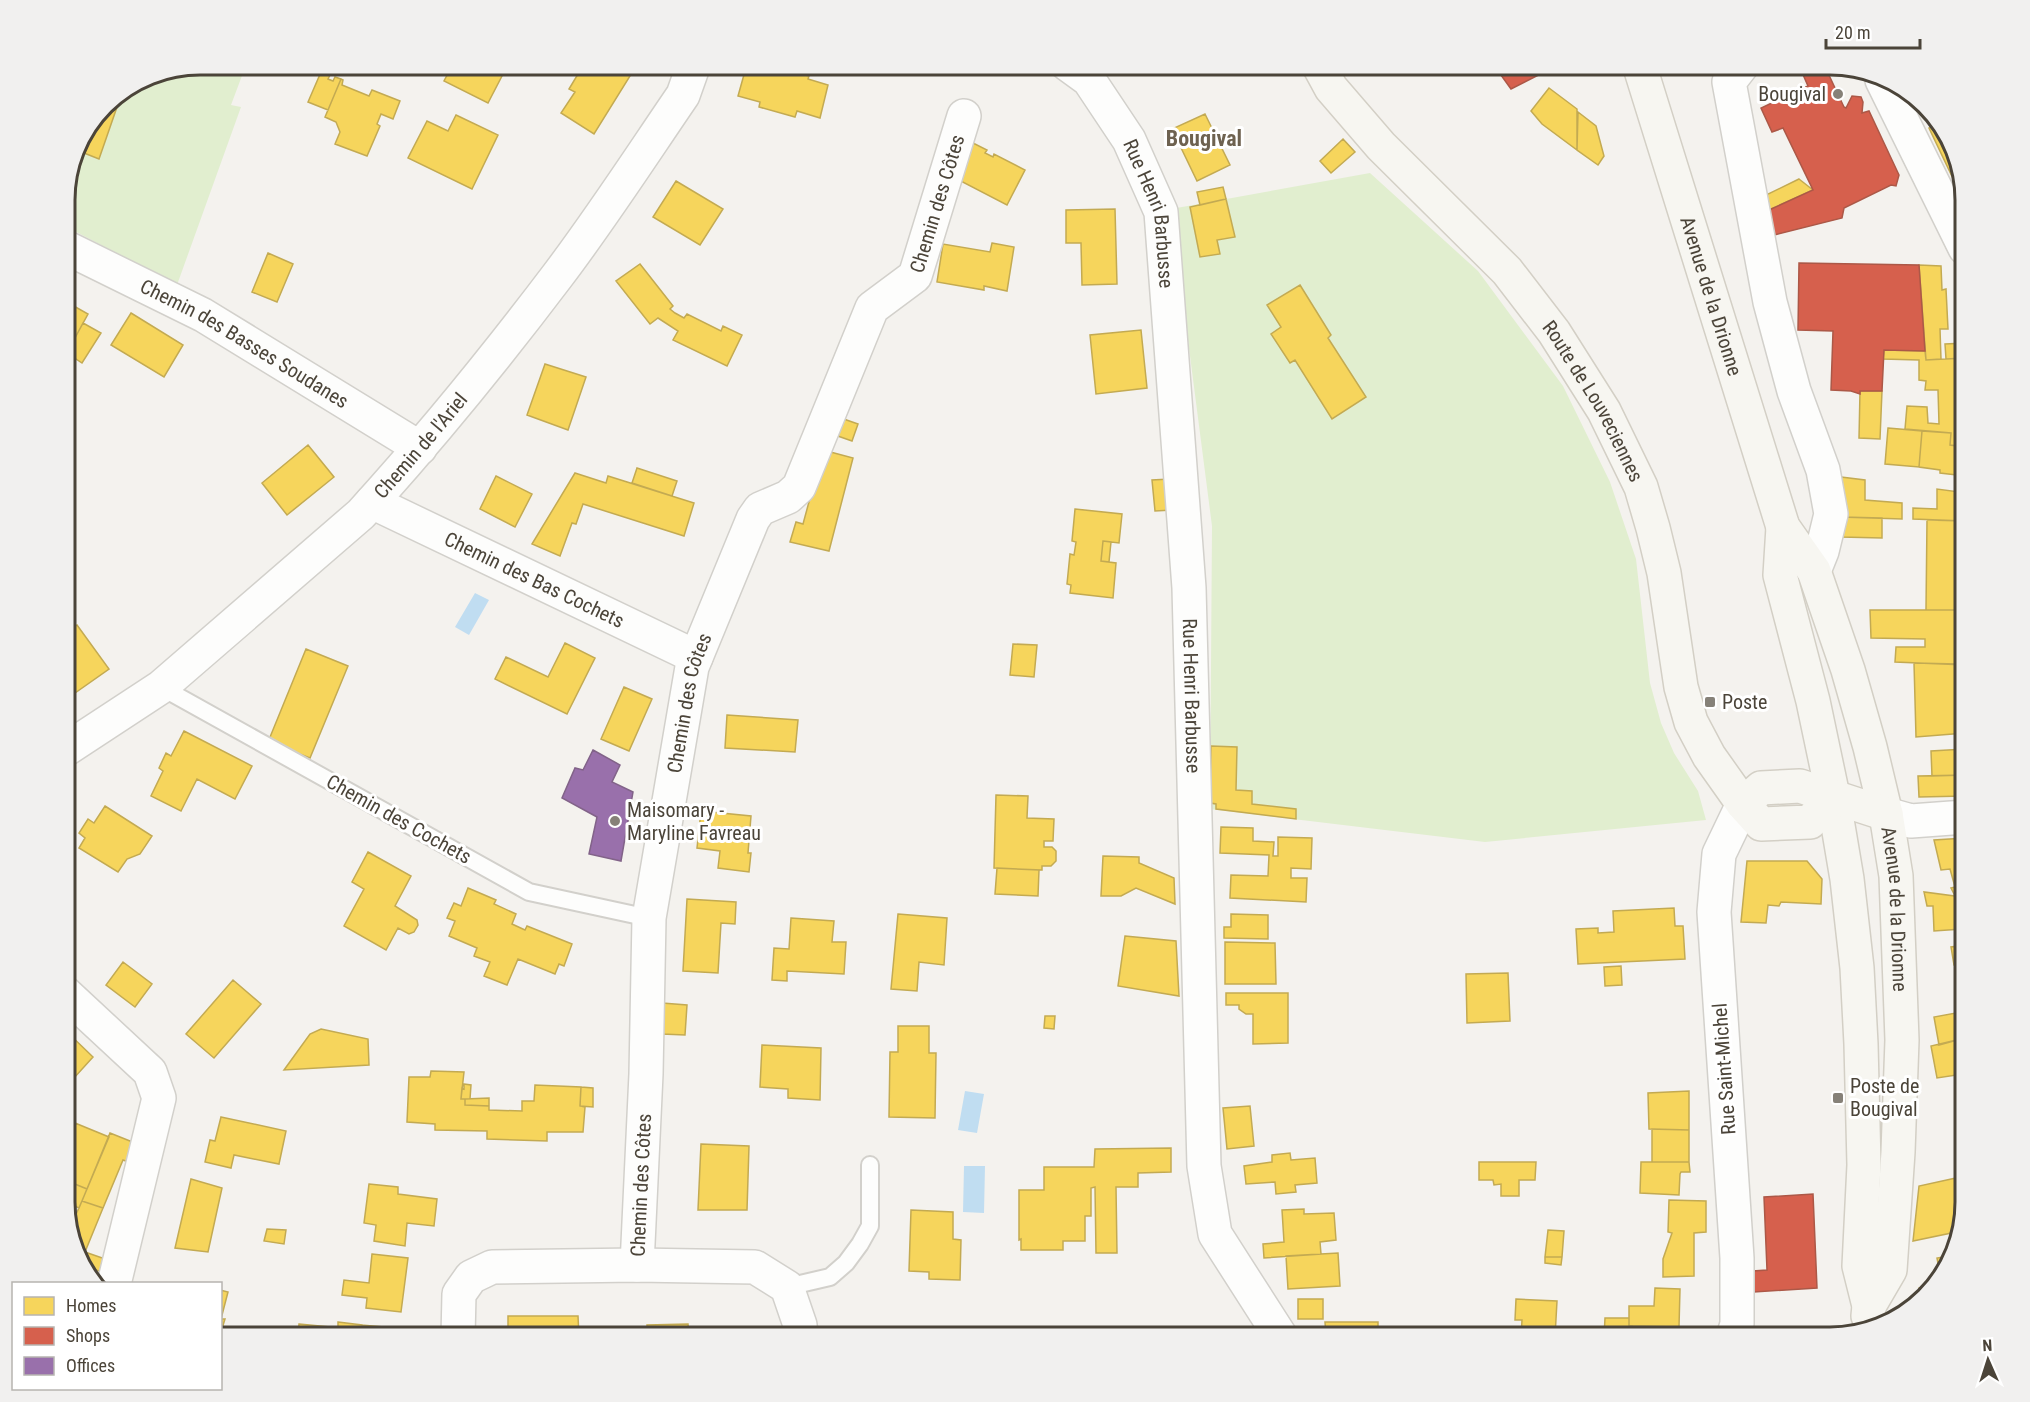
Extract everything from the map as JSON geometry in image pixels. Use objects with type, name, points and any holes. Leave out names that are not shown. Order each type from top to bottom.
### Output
[{"type":"main road","name":"Route de Louveciennes","points":[[1324,75],[1331,88],[1381,146],[1507,271],[1554,332],[1604,411],[1641,487],[1653,528],[1664,573],[1681,687],[1691,722],[1709,756],[1743,804]]},
{"type":"main road","name":"Avenue de la Drionne","points":[[1642,75],[1783,527],[1814,571],[1848,670],[1886,814],[1896,876],[1901,970],[1902,1040],[1899,1141],[1890,1270],[1868,1317]]},
{"type":"main road","name":"Avenue de la Drionne","points":[[1783,527],[1780,575],[1813,701],[1833,796],[1846,871],[1857,969],[1863,1153],[1860,1266],[1868,1317]]},
{"type":"main road","points":[[1743,804],[1761,788],[1800,786],[1886,814]]},
{"type":"street","name":"Chemin de l'Ariel","points":[[75,743],[161,687],[361,514],[420,448],[559,274],[683,95],[689,75]]},
{"type":"street","name":"Rue Henri Barbusse","points":[[1082,75],[1089,80],[1129,140],[1161,212],[1189,588],[1204,1166],[1215,1234],[1274,1327]]},
{"type":"street","points":[[1734,75],[1729,82],[1764,276],[1794,391],[1823,470],[1832,514],[1814,571]]},
{"type":"street","points":[[1886,88],[1955,228]]},
{"type":"street","name":"Chemin des Côtes","points":[[787,1287],[755,1267],[637,1265],[646,1074],[649,918],[692,667],[753,519],[760,509],[788,497],[799,487],[872,308],[915,276],[964,116]]},
{"type":"street","name":"Chemin des Basses Soudanes","points":[[75,252],[203,315],[420,448]]},
{"type":"street","name":"Chemin des Bas Cochets","points":[[372,502],[696,657]]},
{"type":"street","name":"Rue Saint-Michel","points":[[1736,1327],[1737,1258],[1714,912],[1719,854],[1743,804]]},
{"type":"street","points":[[1886,814],[1911,821],[1955,818]]},
{"type":"street","points":[[75,1002],[150,1072],[159,1098],[114,1282]]},
{"type":"street","points":[[458,1327],[459,1294],[471,1277],[492,1267],[637,1265]]},
{"type":"street","points":[[787,1287],[800,1327]]},
{"type":"lane","name":"Chemin des Cochets","points":[[161,687],[529,892],[649,918]]},
{"type":"lane","points":[[787,1287],[830,1277],[846,1263],[860,1244],[870,1227],[870,1165]]},
{"type":"green space","points":[[242,75],[231,105],[241,107],[177,285],[75,231],[77,176],[85,152],[96,131],[112,112],[131,96],[152,85],[176,77]]},
{"type":"green space","points":[[1370,173],[1478,271],[1563,386],[1610,482],[1636,559],[1650,683],[1661,723],[1674,753],[1698,791],[1706,820],[1485,842],[1210,809],[1212,526],[1171,209]]},
{"type":"water","points":[[475,593],[489,600],[469,635],[455,627]]},
{"type":"water","points":[[965,1091],[984,1094],[977,1133],[958,1130]]},
{"type":"water","points":[[964,1166],[985,1166],[984,1213],[963,1212]]},
{"type":"building: Homes","points":[[320,75],[330,75],[328,79],[333,81],[335,77],[341,79],[328,110],[308,102]]},
{"type":"building: Homes","points":[[447,75],[502,75],[488,103],[444,81]]},
{"type":"building: Homes","points":[[577,75],[630,76],[594,134],[561,113],[575,92],[569,89]]},
{"type":"building: Homes","points":[[744,75],[806,75],[809,76],[808,79],[828,85],[820,118],[797,111],[795,117],[759,107],[760,102],[738,96]]},
{"type":"building: Homes","points":[[341,79],[343,80],[342,85],[369,96],[372,90],[400,101],[393,119],[381,114],[377,124],[380,126],[367,156],[335,144],[340,132],[336,122],[325,117]]},
{"type":"building: Homes","points":[[1549,88],[1577,109],[1577,150],[1542,124],[1531,111]]},
{"type":"building: Homes","points":[[117,108],[99,159],[85,153],[96,131]]},
{"type":"building: Homes","points":[[1578,112],[1596,126],[1604,156],[1598,165],[1577,150]]},
{"type":"building: Homes","points":[[1205,114],[1230,165],[1197,181],[1172,129]]},
{"type":"building: Homes","points":[[456,115],[498,135],[472,189],[408,158],[427,121],[448,131]]},
{"type":"building: Homes","points":[[1931,127],[1934,131],[1942,145],[1953,178],[1929,128]]},
{"type":"building: Homes","points":[[1343,139],[1355,152],[1331,173],[1320,161]]},
{"type":"building: Homes","points":[[969,141],[987,150],[985,153],[993,157],[994,154],[1025,170],[1007,205],[951,176]]},
{"type":"building: Homes","points":[[1799,179],[1813,190],[1769,210],[1758,199]]},
{"type":"building: Homes","points":[[676,181],[723,209],[700,245],[653,217]]},
{"type":"building: Homes","points":[[1223,187],[1226,199],[1200,205],[1197,192]]},
{"type":"building: Homes","points":[[1226,199],[1235,237],[1217,240],[1220,254],[1200,257],[1190,207]]},
{"type":"building: Homes","points":[[1115,209],[1117,284],[1082,285],[1081,243],[1066,243],[1066,210]]},
{"type":"building: Homes","points":[[992,243],[1014,247],[1007,291],[984,286],[984,290],[937,282],[943,244],[990,252]]},
{"type":"building: Homes","points":[[268,253],[293,264],[277,302],[252,292]]},
{"type":"building: Homes","points":[[640,264],[673,306],[670,309],[675,313],[684,318],[687,314],[721,331],[723,326],[742,335],[727,366],[673,340],[678,331],[658,318],[650,324],[616,281]]},
{"type":"building: Homes","points":[[1919,265],[1941,266],[1942,290],[1946,289],[1948,329],[1940,329],[1941,359],[1926,360]]},
{"type":"building: Homes","points":[[1300,285],[1331,335],[1328,338],[1366,397],[1332,419],[1295,360],[1290,363],[1271,334],[1281,327],[1267,305]]},
{"type":"building: Homes","points":[[75,307],[88,314],[75,338]]},
{"type":"building: Homes","points":[[131,313],[183,345],[164,377],[111,345]]},
{"type":"building: Homes","points":[[83,323],[101,333],[82,363],[75,358],[75,338]]},
{"type":"building: Homes","points":[[1141,330],[1147,388],[1096,394],[1090,335]]},
{"type":"building: Homes","points":[[1945,344],[1955,344],[1955,359],[1946,359]]},
{"type":"building: Homes","points":[[1884,350],[1925,351],[1926,360],[1955,359],[1955,446],[1950,445],[1951,433],[1905,429],[1907,406],[1927,407],[1928,423],[1939,424],[1938,390],[1925,390],[1926,381],[1919,380],[1919,360],[1883,359]]},
{"type":"building: Homes","points":[[545,364],[586,377],[568,430],[527,415]]},
{"type":"building: Homes","points":[[1860,391],[1882,391],[1880,439],[1859,438]]},
{"type":"building: Homes","points":[[838,417],[858,424],[852,441],[832,434]]},
{"type":"building: Homes","points":[[1888,428],[1922,431],[1919,467],[1885,464]]},
{"type":"building: Homes","points":[[1922,431],[1951,433],[1950,445],[1955,446],[1955,475],[1919,467]]},
{"type":"building: Homes","points":[[308,445],[334,477],[287,515],[262,483]]},
{"type":"building: Homes","points":[[823,450],[853,458],[829,551],[790,542],[796,522],[803,524]]},
{"type":"building: Homes","points":[[637,468],[677,481],[672,496],[632,483]]},
{"type":"building: Homes","points":[[575,473],[606,483],[608,476],[694,503],[684,536],[583,504],[576,524],[572,523],[560,556],[532,544]]},
{"type":"building: Homes","points":[[496,476],[532,494],[515,527],[480,509]]},
{"type":"building: Homes","points":[[1841,477],[1865,480],[1865,500],[1902,503],[1902,519],[1841,517]]},
{"type":"building: Homes","points":[[1170,479],[1172,510],[1155,511],[1152,480]]},
{"type":"building: Homes","points":[[1937,489],[1955,491],[1955,521],[1913,519],[1913,508],[1937,509]]},
{"type":"building: Homes","points":[[1075,509],[1122,514],[1119,543],[1103,541],[1101,561],[1116,563],[1113,598],[1070,593],[1071,585],[1067,584],[1070,554],[1074,555],[1076,542],[1072,541]]},
{"type":"building: Homes","points":[[1841,517],[1882,518],[1882,538],[1841,537]]},
{"type":"building: Homes","points":[[1927,520],[1955,521],[1955,610],[1926,610]]},
{"type":"building: Homes","points":[[1103,541],[1111,542],[1109,562],[1101,561]]},
{"type":"building: Homes","points":[[1870,610],[1955,610],[1955,665],[1895,662],[1896,647],[1925,647],[1925,639],[1871,638]]},
{"type":"building: Homes","points":[[77,625],[109,669],[75,693],[75,626]]},
{"type":"building: Homes","points":[[565,643],[595,658],[567,714],[495,679],[506,657],[548,677]]},
{"type":"building: Homes","points":[[1013,644],[1037,645],[1034,677],[1010,675]]},
{"type":"building: Homes","points":[[306,649],[348,666],[310,758],[268,742]]},
{"type":"building: Homes","points":[[1914,663],[1955,664],[1955,734],[1916,737]]},
{"type":"building: Homes","points":[[624,687],[652,699],[629,751],[601,739]]},
{"type":"building: Homes","points":[[727,715],[798,720],[795,752],[725,748]]},
{"type":"building: Homes","points":[[184,731],[252,766],[235,799],[197,779],[181,811],[151,796],[163,771],[159,768],[166,753],[171,756]]},
{"type":"building: Homes","points":[[1211,746],[1237,747],[1236,790],[1252,791],[1252,804],[1296,809],[1296,819],[1216,809],[1216,804],[1210,803]]},
{"type":"building: Homes","points":[[1955,750],[1955,775],[1932,776],[1931,751]]},
{"type":"building: Homes","points":[[1955,775],[1955,796],[1919,797],[1918,776]]},
{"type":"building: Homes","points":[[996,795],[1028,796],[1027,818],[1054,819],[1053,841],[1044,841],[1044,847],[1052,847],[1056,851],[1056,861],[1051,866],[1042,866],[1042,870],[994,868]]},
{"type":"building: Homes","points":[[105,806],[152,836],[140,854],[127,859],[118,872],[79,848],[85,838],[79,833],[88,819],[94,823]]},
{"type":"building: Homes","points":[[701,811],[751,816],[749,872],[718,868],[720,851],[697,848]]},
{"type":"building: Homes","points":[[1221,827],[1253,828],[1253,841],[1274,842],[1273,856],[1278,856],[1278,837],[1312,838],[1311,869],[1291,868],[1291,878],[1307,878],[1306,902],[1230,898],[1231,875],[1268,876],[1269,855],[1220,853]]},
{"type":"building: Homes","points":[[1955,839],[1955,887],[1950,869],[1941,870],[1934,840]]},
{"type":"building: Homes","points":[[368,852],[411,876],[395,906],[417,920],[418,925],[414,932],[409,934],[398,928],[386,950],[344,926],[364,889],[352,882]]},
{"type":"building: Homes","points":[[1103,856],[1139,857],[1139,863],[1174,878],[1175,904],[1136,888],[1121,896],[1101,896]]},
{"type":"building: Homes","points":[[1747,861],[1807,861],[1822,879],[1821,904],[1781,902],[1779,906],[1768,905],[1766,923],[1741,922]]},
{"type":"building: Homes","points":[[997,868],[1039,870],[1038,896],[995,894]]},
{"type":"building: Homes","points":[[468,888],[496,900],[494,904],[516,914],[512,924],[525,930],[527,926],[572,944],[564,966],[559,964],[555,974],[518,959],[507,985],[484,976],[490,962],[474,956],[477,948],[449,936],[455,921],[447,918],[454,903],[461,906]]},
{"type":"building: Homes","points":[[1924,892],[1955,896],[1955,930],[1934,931],[1933,906],[1927,906]]},
{"type":"building: Homes","points":[[687,899],[736,902],[735,924],[721,923],[718,973],[683,971]]},
{"type":"building: Homes","points":[[1674,908],[1675,926],[1683,926],[1685,959],[1578,964],[1576,929],[1598,928],[1598,933],[1614,932],[1613,911]]},
{"type":"building: Homes","points":[[898,914],[947,918],[944,965],[919,962],[917,991],[891,989]]},
{"type":"building: Homes","points":[[1231,914],[1268,915],[1268,939],[1224,938],[1224,927],[1231,927]]},
{"type":"building: Homes","points":[[791,918],[834,921],[832,942],[846,942],[844,974],[787,971],[787,981],[772,980],[774,948],[789,949]]},
{"type":"building: Homes","points":[[1125,936],[1176,941],[1179,996],[1118,986]]},
{"type":"building: Homes","points":[[1225,942],[1275,943],[1276,984],[1225,984]]},
{"type":"building: Homes","points":[[1955,946],[1955,965],[1954,965],[1951,947]]},
{"type":"building: Homes","points":[[123,962],[152,984],[135,1007],[106,985]]},
{"type":"building: Homes","points":[[1621,966],[1622,985],[1605,986],[1604,967]]},
{"type":"building: Homes","points":[[1508,973],[1510,1021],[1467,1023],[1466,974]]},
{"type":"building: Homes","points":[[233,980],[261,1004],[214,1058],[186,1034]]},
{"type":"building: Homes","points":[[1226,993],[1288,993],[1288,1043],[1253,1044],[1253,1014],[1246,1014],[1239,1009],[1239,1005],[1226,1005]]},
{"type":"building: Homes","points":[[662,1003],[687,1005],[685,1035],[662,1034]]},
{"type":"building: Homes","points":[[1955,1013],[1955,1041],[1939,1045],[1934,1017]]},
{"type":"building: Homes","points":[[1045,1016],[1055,1016],[1054,1029],[1044,1028]]},
{"type":"building: Homes","points":[[898,1026],[929,1026],[929,1053],[936,1053],[935,1118],[889,1117],[890,1052],[898,1052]]},
{"type":"building: Homes","points":[[321,1029],[368,1039],[369,1065],[284,1070],[310,1034]]},
{"type":"building: Homes","points":[[75,1040],[93,1057],[75,1077]]},
{"type":"building: Homes","points":[[1955,1040],[1955,1075],[1937,1078],[1931,1046]]},
{"type":"building: Homes","points":[[762,1045],[821,1048],[820,1100],[788,1098],[788,1089],[760,1087]]},
{"type":"building: Homes","points":[[431,1071],[464,1072],[461,1099],[465,1099],[465,1105],[489,1106],[489,1110],[522,1111],[522,1101],[534,1101],[535,1085],[581,1087],[580,1106],[585,1107],[583,1132],[547,1132],[547,1141],[487,1139],[487,1131],[435,1130],[435,1124],[407,1122],[409,1077],[430,1077]]},
{"type":"building: Homes","points":[[464,1084],[471,1085],[470,1099],[461,1099]]},
{"type":"building: Homes","points":[[581,1087],[593,1088],[593,1107],[580,1106]]},
{"type":"building: Homes","points":[[1689,1091],[1689,1130],[1649,1129],[1648,1093]]},
{"type":"building: Homes","points":[[489,1098],[489,1106],[465,1105],[465,1099]]},
{"type":"building: Homes","points":[[1250,1106],[1254,1146],[1227,1149],[1223,1108]]},
{"type":"building: Homes","points":[[221,1117],[286,1131],[279,1164],[234,1155],[231,1168],[205,1162],[210,1140],[215,1141]]},
{"type":"building: Homes","points":[[75,1123],[109,1137],[87,1189],[75,1184]]},
{"type":"building: Homes","points":[[1652,1129],[1689,1130],[1689,1162],[1652,1162]]},
{"type":"building: Homes","points":[[110,1133],[135,1143],[131,1163],[123,1160],[103,1208],[82,1201]]},
{"type":"building: Homes","points":[[701,1144],[749,1146],[747,1210],[698,1210]]},
{"type":"building: Homes","points":[[1171,1148],[1171,1172],[1138,1173],[1138,1187],[1116,1187],[1117,1253],[1096,1253],[1095,1187],[1091,1188],[1091,1216],[1085,1216],[1085,1241],[1063,1241],[1063,1250],[1021,1250],[1019,1190],[1044,1190],[1044,1167],[1094,1167],[1095,1149]]},
{"type":"building: Homes","points":[[1290,1153],[1291,1160],[1315,1158],[1317,1183],[1295,1185],[1296,1192],[1276,1194],[1275,1182],[1246,1184],[1244,1166],[1272,1162],[1272,1155]]},
{"type":"building: Homes","points":[[1479,1162],[1536,1162],[1535,1180],[1519,1180],[1519,1196],[1501,1196],[1501,1184],[1494,1185],[1493,1180],[1479,1180]]},
{"type":"building: Homes","points":[[1641,1162],[1689,1162],[1690,1172],[1680,1174],[1679,1195],[1640,1193]]},
{"type":"building: Homes","points":[[1955,1178],[1951,1233],[1913,1241],[1919,1186]]},
{"type":"building: Homes","points":[[191,1179],[222,1188],[208,1252],[175,1248]]},
{"type":"building: Homes","points":[[75,1184],[87,1189],[79,1208],[75,1206]]},
{"type":"building: Homes","points":[[369,1184],[398,1187],[398,1194],[437,1199],[434,1226],[407,1223],[405,1246],[374,1241],[376,1225],[364,1223]]},
{"type":"building: Homes","points":[[1669,1200],[1706,1201],[1706,1232],[1694,1233],[1694,1276],[1663,1277],[1663,1259],[1672,1233],[1668,1232]]},
{"type":"building: Homes","points":[[82,1201],[103,1208],[85,1251],[79,1234],[76,1215]]},
{"type":"building: Homes","points":[[1304,1209],[1304,1214],[1334,1213],[1336,1240],[1320,1242],[1321,1254],[1264,1258],[1263,1244],[1284,1242],[1282,1210]]},
{"type":"building: Homes","points":[[911,1210],[953,1212],[953,1239],[961,1240],[960,1280],[929,1279],[929,1272],[909,1271]]},
{"type":"building: Homes","points":[[267,1229],[286,1230],[284,1244],[264,1241]]},
{"type":"building: Homes","points":[[1548,1230],[1564,1231],[1562,1257],[1545,1257]]},
{"type":"building: Homes","points":[[86,1252],[108,1260],[105,1273],[95,1270]]},
{"type":"building: Homes","points":[[1338,1253],[1340,1286],[1288,1289],[1286,1256]]},
{"type":"building: Homes","points":[[372,1254],[408,1258],[401,1312],[366,1308],[367,1298],[342,1295],[344,1280],[369,1283]]},
{"type":"building: Homes","points":[[1545,1257],[1562,1257],[1561,1265],[1545,1263]]},
{"type":"building: Homes","points":[[1655,1288],[1680,1289],[1679,1327],[1629,1326],[1629,1306],[1654,1306]]},
{"type":"building: Homes","points":[[222,1290],[228,1292],[222,1315]]},
{"type":"building: Homes","points":[[1298,1299],[1323,1299],[1323,1319],[1298,1319]]},
{"type":"building: Homes","points":[[1516,1299],[1557,1301],[1556,1327],[1522,1327],[1522,1320],[1515,1320]]},
{"type":"building: Homes","points":[[508,1316],[578,1316],[579,1327],[508,1327]]},
{"type":"building: Homes","points":[[1605,1318],[1629,1318],[1629,1326],[1632,1326],[1632,1327],[1605,1327]]},
{"type":"building: Homes","points":[[338,1322],[362,1325],[362,1327],[338,1327]]},
{"type":"building: Homes","points":[[1325,1322],[1378,1322],[1378,1327],[1325,1327]]},
{"type":"building: Homes","points":[[299,1324],[330,1327],[299,1327]]},
{"type":"building: Homes","points":[[688,1324],[688,1327],[647,1327],[647,1325]]},
{"type":"building: Shops","points":[[1501,75],[1538,75],[1511,89]]},
{"type":"building: Shops","points":[[1803,75],[1829,75],[1844,107],[1846,108],[1852,96],[1861,97],[1862,113],[1869,111],[1899,175],[1896,186],[1891,185],[1844,208],[1842,218],[1774,235],[1769,210],[1813,190],[1783,128],[1772,132],[1761,108],[1808,86]]},
{"type":"building: Shops","points":[[1799,263],[1919,265],[1925,351],[1884,350],[1882,391],[1860,391],[1860,394],[1831,390],[1833,331],[1798,330]]},
{"type":"building: Shops","points":[[1813,1194],[1817,1288],[1754,1292],[1753,1271],[1767,1270],[1764,1197]]},
{"type":"building: Offices","points":[[593,750],[620,765],[612,782],[633,792],[621,861],[589,854],[597,817],[562,798],[575,768],[583,770]]},
{"type":"place","name":"Bougival","points":[[1838,94]]},
{"type":"place","name":"Poste","points":[[1710,702]]},
{"type":"place","name":"Maisomary - Maryline Favreau","points":[[615,821]]},
{"type":"place","name":"Poste de Bougival","points":[[1838,1098]]},
{"type":"district","name":"Bougival","points":[[1204,138]]}]
